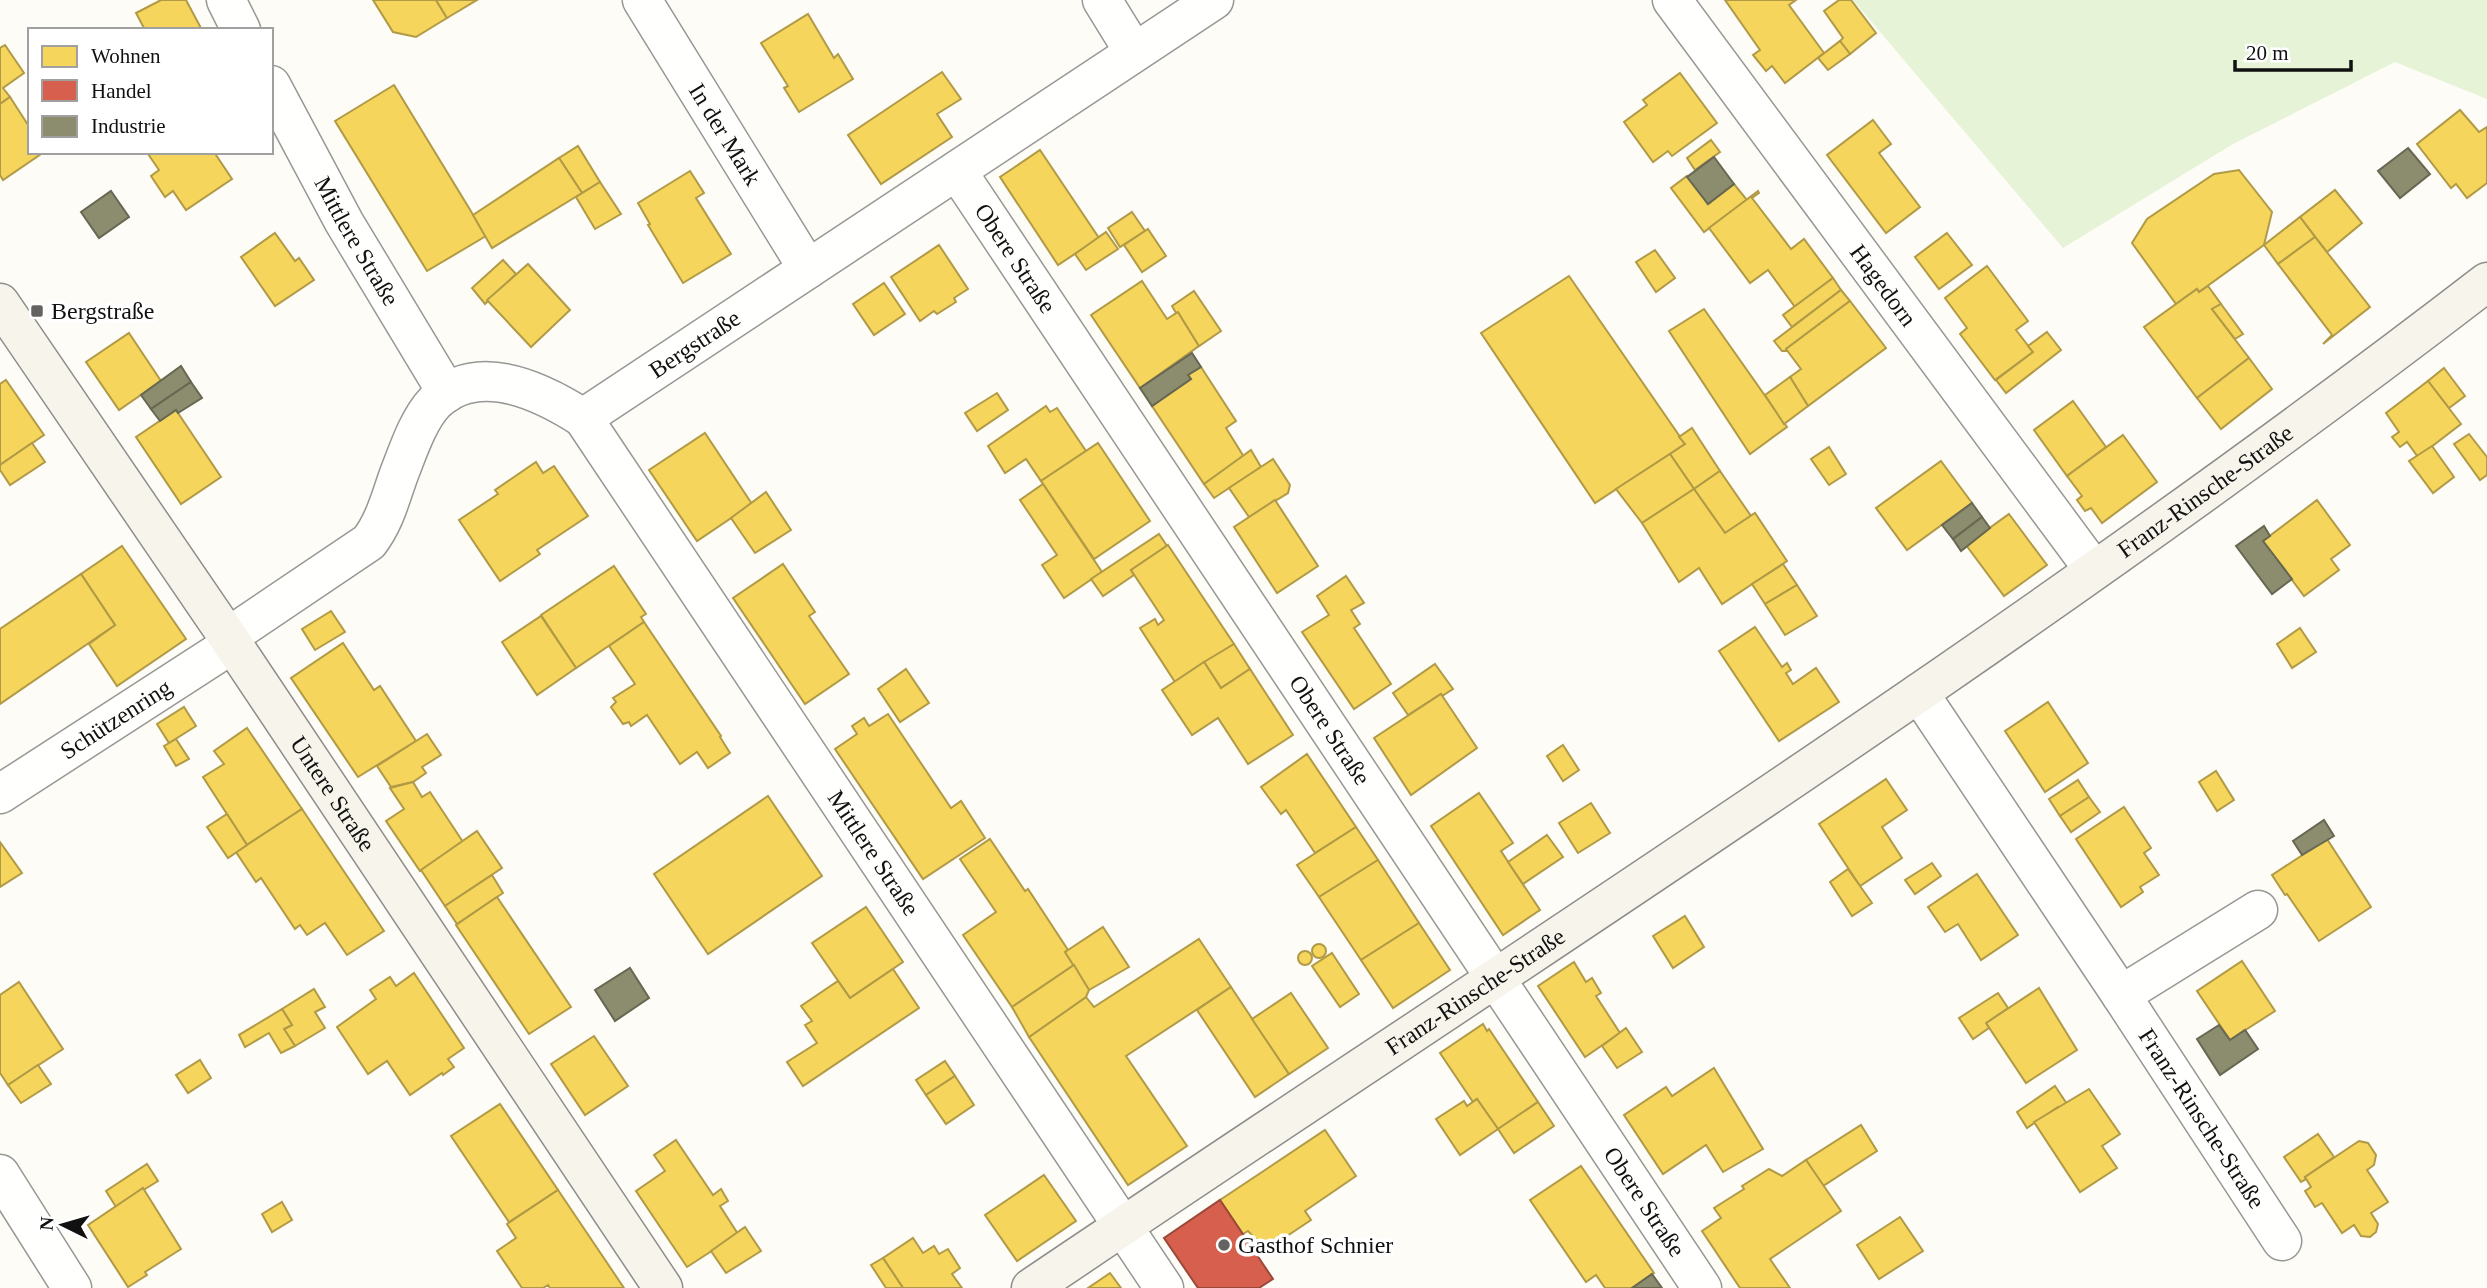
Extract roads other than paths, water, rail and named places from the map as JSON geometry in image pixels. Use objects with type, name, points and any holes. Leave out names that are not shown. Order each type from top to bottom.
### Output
[{"type":"street","points":[[226,0],[241,28]]},
{"type":"street","name":"In der Mark","points":[[642,0],[808,269]]},
{"type":"street","points":[[1102,0],[1134,52]]},
{"type":"street","name":"Bergstraße","points":[[583,418],[1214,0]]},
{"type":"street","name":"Hagedorn","points":[[1672,0],[2094,570]]},
{"type":"street","name":"Mittlere Straße","points":[[273,90],[344,222],[447,393]]},
{"type":"street","name":"Obere Straße","points":[[957,171],[1702,1288]]},
{"type":"street","name":"Franz-Rinsche-Straße","points":[[1031,1288],[1919,693],[2340,395],[2487,282]]},
{"type":"street","name":"Untere Straße","points":[[0,303],[663,1288]]},
{"type":"street","points":[[230,641],[369,542],[385,519],[419,427],[428,411],[447,393],[477,382],[499,382],[554,399],[583,418]]},
{"type":"street","name":"Mittlere Straße","points":[[583,418],[1164,1288]]},
{"type":"street","name":"Schützenring","points":[[0,794],[230,641]]},
{"type":"street","name":"Franz-Rinsche-Straße","points":[[1919,693],[2122,995],[2282,1241]]},
{"type":"street","points":[[2122,995],[2258,910]]},
{"type":"street","points":[[0,1174],[72,1288]]},
{"type":"place","name":"Bergstraße","points":[[37,311]]},
{"type":"place","name":"Gasthof Schnier","points":[[1224,1245]]}]
